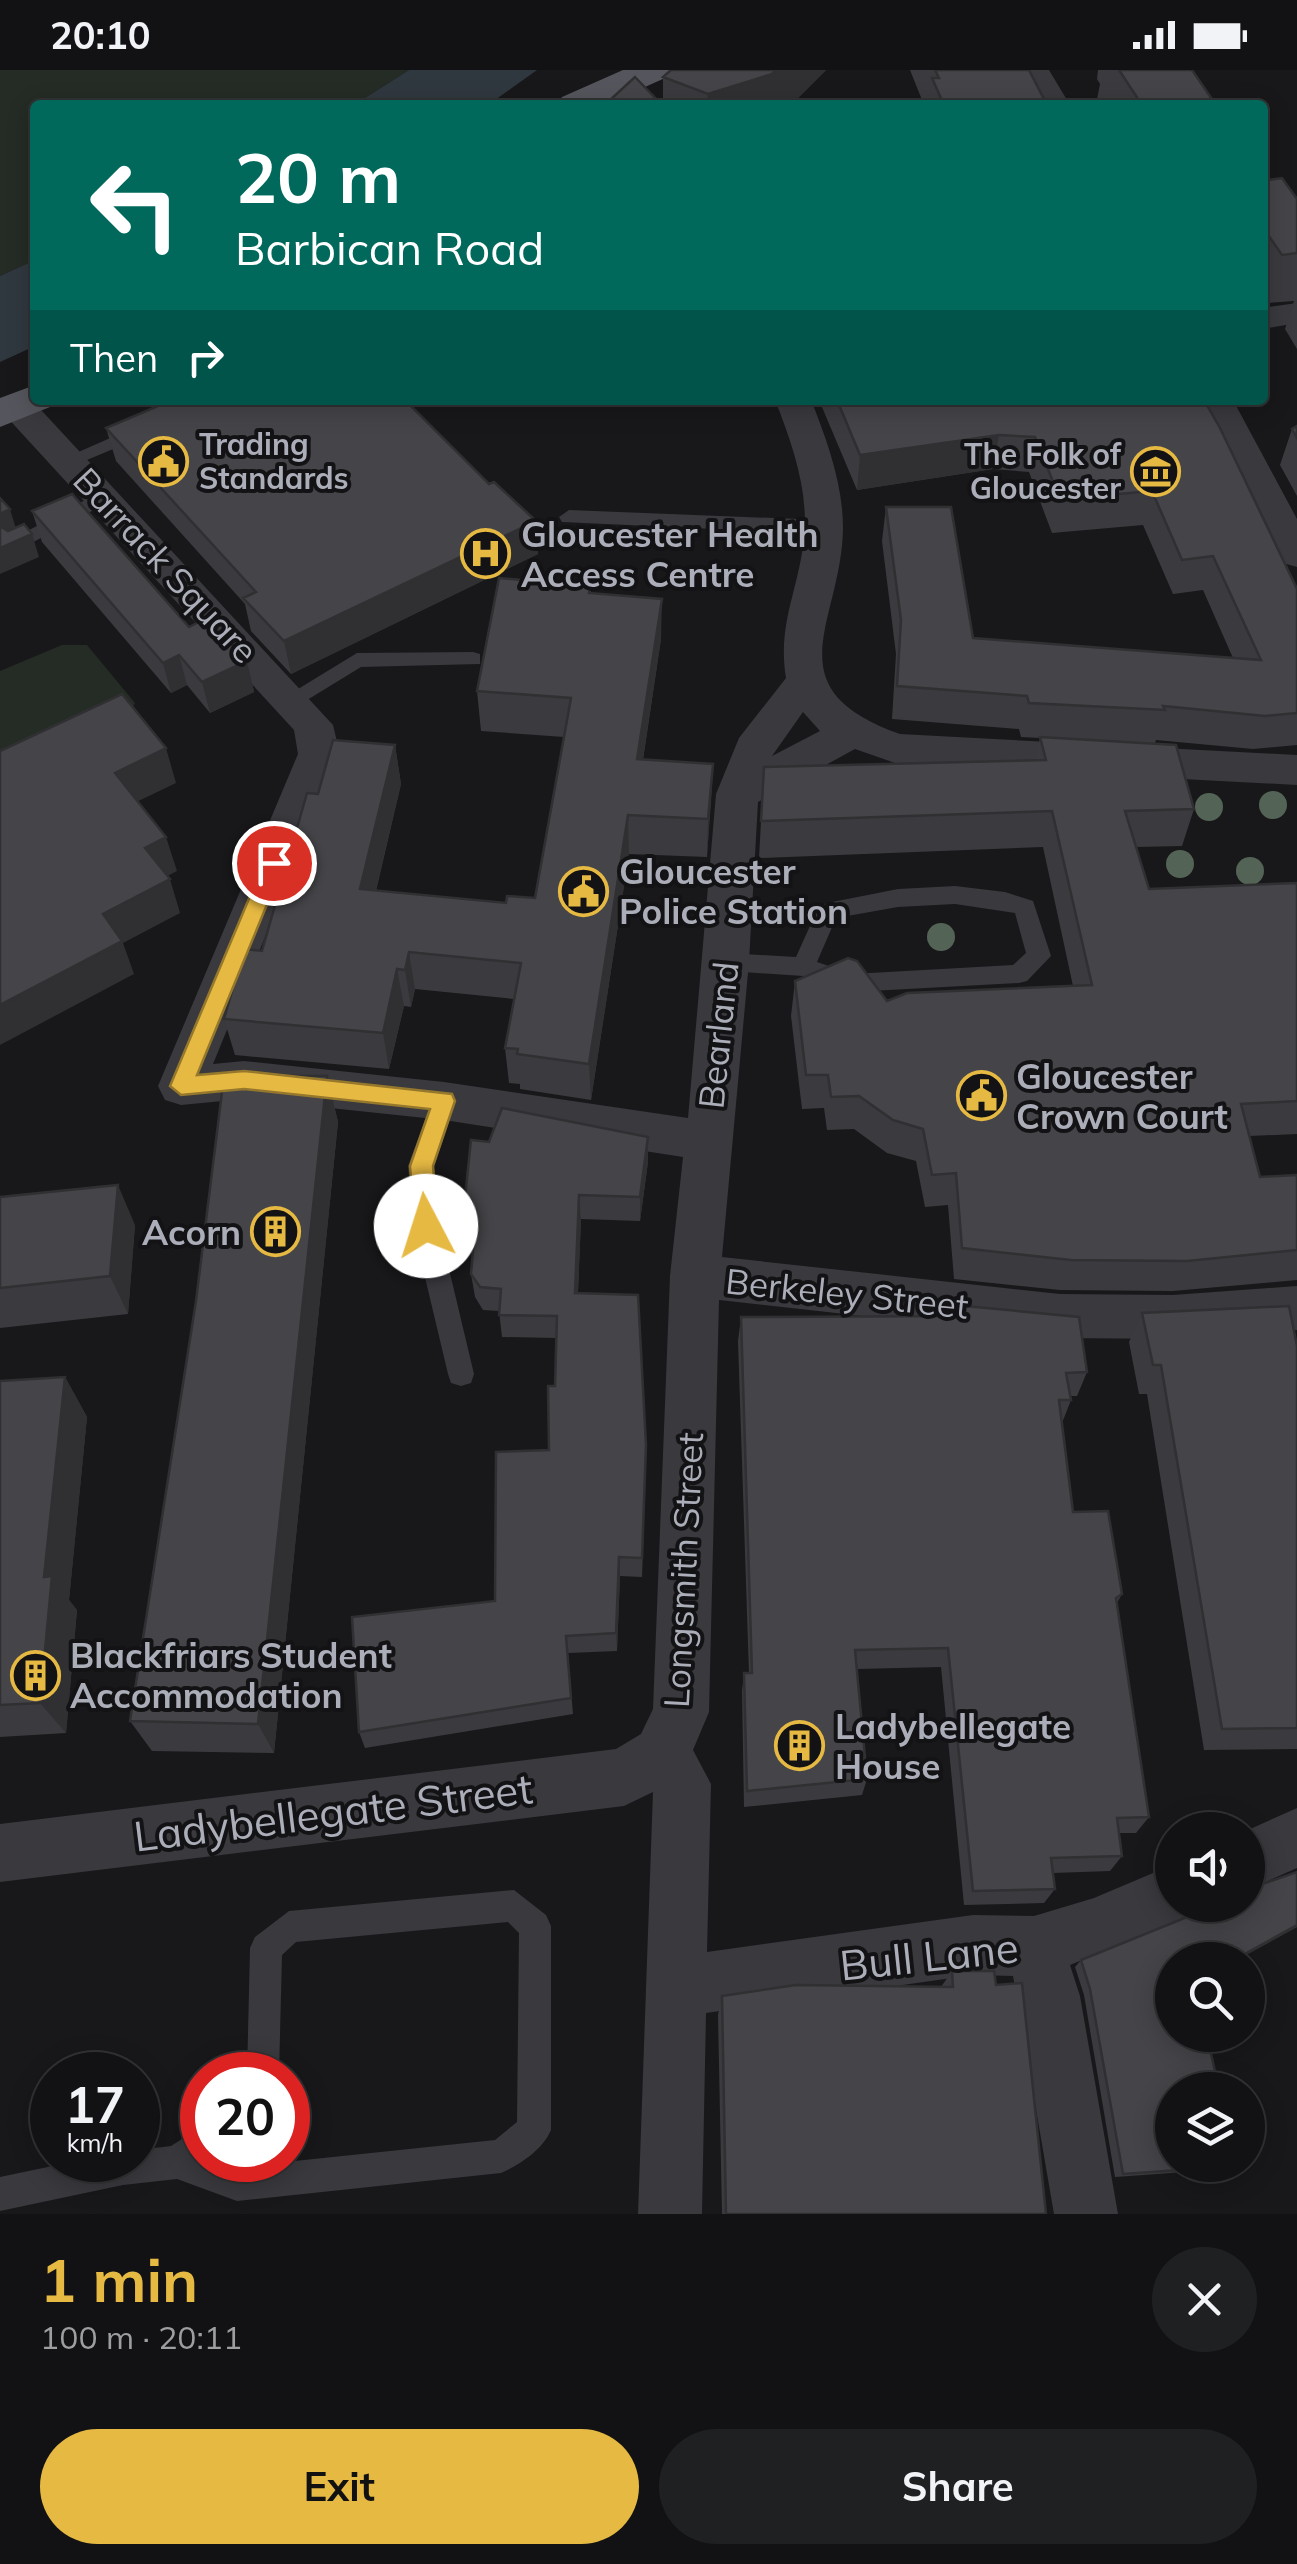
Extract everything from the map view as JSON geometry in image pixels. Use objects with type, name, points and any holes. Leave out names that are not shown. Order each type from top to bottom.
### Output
[{"type":"main road","points":[[579,100],[611,70]]},
{"type":"main road","points":[[585,100],[652,70]]},
{"type":"street","points":[[1034,70],[1051,100]]},
{"type":"street","points":[[1268,317],[1297,313]]},
{"type":"street","points":[[795,405],[818,478],[824,526],[817,579],[802,630],[806,682],[824,714],[852,734],[898,750],[1297,770]]},
{"type":"street","points":[[1218,405],[1297,554]]},
{"type":"street","name":"Barrack Square","points":[[17,406],[302,712]]},
{"type":"street","name":"Bearland","points":[[695,1276],[726,962],[737,794],[754,750],[774,717],[806,682]]},
{"type":"street","points":[[302,712],[320,754],[181,1086],[244,1080],[444,1101],[708,1141]]},
{"type":"street","points":[[737,794],[782,772],[811,748],[852,734]]},
{"type":"street","name":"Berkeley Street","points":[[695,1276],[1060,1316],[1173,1317],[1297,1308]]},
{"type":"street","name":"Longsmith Street","points":[[670,2214],[682,1784],[660,1754],[681,1712],[695,1276]]},
{"type":"street","name":"Ladybellegate Street","points":[[0,1853],[624,1776],[660,1754]]},
{"type":"street","points":[[1265,1852],[1297,1836]]},
{"type":"street","name":"Bull Lane","points":[[677,1987],[974,1945],[1034,1946],[1097,1927],[1155,1901]]},
{"type":"street","points":[[1034,1946],[1050,1996],[1086,2214]]},
{"type":"lane","points":[[68,461],[160,423]]},
{"type":"lane","points":[[15,543],[102,497]]},
{"type":"lane","points":[[569,518],[824,526]]},
{"type":"lane","points":[[302,712],[358,660],[473,658]]},
{"type":"lane","points":[[726,962],[803,967],[852,983],[1018,974],[1039,956],[1026,907],[1002,897],[858,901],[827,912],[803,967]]},
{"type":"lane","points":[[444,1101],[421,1166],[426,1226],[460,1374]]},
{"type":"lane","points":[[264,2052],[266,1948],[289,1927],[514,1906],[535,1926],[534,2130],[501,2156],[310,2176]]},
{"type":"lane","points":[[0,2194],[180,2154]]},
{"type":"shaded area","points":[[0,70],[409,70],[362,100],[30,100],[30,262],[0,276]]},
{"type":"shaded area","points":[[409,70],[537,70],[495,100],[362,100]]},
{"type":"shaded area","points":[[30,262],[30,348],[0,362],[0,276]]},
{"type":"shaded area","points":[[62,645],[87,645],[135,703],[124,727],[0,784],[0,671]]},
{"type":"building","points":[[671,70],[776,70],[708,94],[663,77]]},
{"type":"building","points":[[935,70],[1029,70],[1044,100],[942,100],[932,78],[939,78]]},
{"type":"building","points":[[1119,70],[1192,70],[1213,100],[1139,100]]},
{"type":"building","points":[[635,77],[657,100],[612,100]]},
{"type":"building","points":[[1282,178],[1297,199],[1297,253],[1282,255],[1268,235],[1268,180]]},
{"type":"building","points":[[160,405],[410,405],[489,484],[494,482],[536,521],[284,641],[243,598],[256,592],[106,428]]},
{"type":"building","points":[[839,405],[1207,405],[1297,589],[1297,713],[1265,716],[1163,706],[1165,710],[1029,703],[1027,696],[897,686],[901,620],[886,507],[951,507],[973,638],[1261,660],[1213,556],[1182,560],[1152,491],[1060,499],[1035,437],[999,435],[860,455]]},
{"type":"building","points":[[72,494],[189,627],[207,618],[247,661],[202,682],[179,655],[163,663],[32,511]]},
{"type":"building","points":[[0,498],[10,509],[0,514]]},
{"type":"building","points":[[24,524],[32,534],[0,548],[0,526],[8,531]]},
{"type":"building","points":[[499,578],[591,586],[589,593],[662,599],[637,759],[713,764],[708,819],[628,815],[589,1064],[517,1054],[518,1049],[505,1048],[521,963],[409,952],[405,970],[397,969],[383,1033],[224,1019],[244,949],[262,951],[307,793],[318,794],[333,740],[395,745],[360,889],[506,903],[507,896],[535,898],[571,698],[477,691]]},
{"type":"building","points":[[122,694],[166,748],[115,773],[166,837],[145,848],[170,879],[103,914],[122,941],[0,1005],[0,751]]},
{"type":"building","points":[[1040,737],[1176,745],[1194,809],[1125,811],[1149,889],[1297,883],[1297,1101],[1241,1104],[1260,1177],[1297,1175],[1297,1250],[1187,1261],[1071,1260],[962,1248],[956,1173],[932,1175],[923,1129],[893,1120],[859,1096],[831,1097],[828,1075],[806,1075],[795,981],[848,958],[857,961],[887,1001],[907,993],[1092,985],[1052,811],[761,821],[764,767],[1046,760]]},
{"type":"building","points":[[224,1076],[327,1076],[258,1724],[130,1721],[196,1301]]},
{"type":"building","points":[[502,1108],[648,1137],[640,1197],[579,1195],[575,1293],[638,1295],[646,1445],[642,1558],[619,1557],[616,1633],[566,1636],[571,1698],[359,1732],[352,1617],[495,1601],[496,1452],[549,1450],[548,1386],[555,1386],[557,1316],[499,1315],[501,1289],[480,1287],[471,1274],[475,1226],[463,1216],[471,1140],[489,1142]]},
{"type":"building","points":[[118,1185],[110,1276],[0,1288],[0,1197]]},
{"type":"building","points":[[965,1306],[1079,1317],[1087,1372],[1066,1373],[1071,1400],[1059,1400],[1073,1512],[1108,1511],[1122,1594],[1116,1598],[1149,1817],[1117,1818],[1122,1856],[1051,1858],[1055,1889],[973,1891],[948,1648],[855,1650],[867,1779],[747,1791],[744,1673],[752,1673],[741,1317],[966,1316]]},
{"type":"building","points":[[1289,1306],[1297,1346],[1297,1728],[1222,1729],[1161,1365],[1153,1365],[1142,1313]]},
{"type":"building","points":[[65,1377],[44,1577],[52,1576],[40,1703],[0,1705],[0,1381]]},
{"type":"building","points":[[1297,1872],[1297,1925],[1265,1943],[1155,1942],[1155,2052],[1211,2052],[1215,2072],[1155,2072],[1155,2172],[1123,2174],[1090,1989],[1081,1960],[1175,1922],[1265,1922],[1265,1883]]},
{"type":"building","points":[[952,1971],[994,1971],[996,1985],[1022,1983],[1046,2214],[726,2214],[722,1996],[796,1985],[953,1987]]},
{"type":"place","name":"Trading Standards","points":[[164,461]]},
{"type":"place","name":"The Folk of Gloucester","points":[[1156,471]]},
{"type":"place","name":"Gloucester Health Access Centre","points":[[486,554]]},
{"type":"place","name":"Gloucester Police Station","points":[[584,891]]},
{"type":"place","name":"Gloucester Crown Court","points":[[981,1096]]},
{"type":"place","name":"Acorn","points":[[276,1232]]},
{"type":"place","name":"Blackfriars Student Accommodation","points":[[35,1675]]},
{"type":"place","name":"Ladybellegate House","points":[[800,1746]]},
{"type":"route","points":[[274,863],[181,1086],[244,1080],[444,1101],[421,1166],[426,1226]]}]
